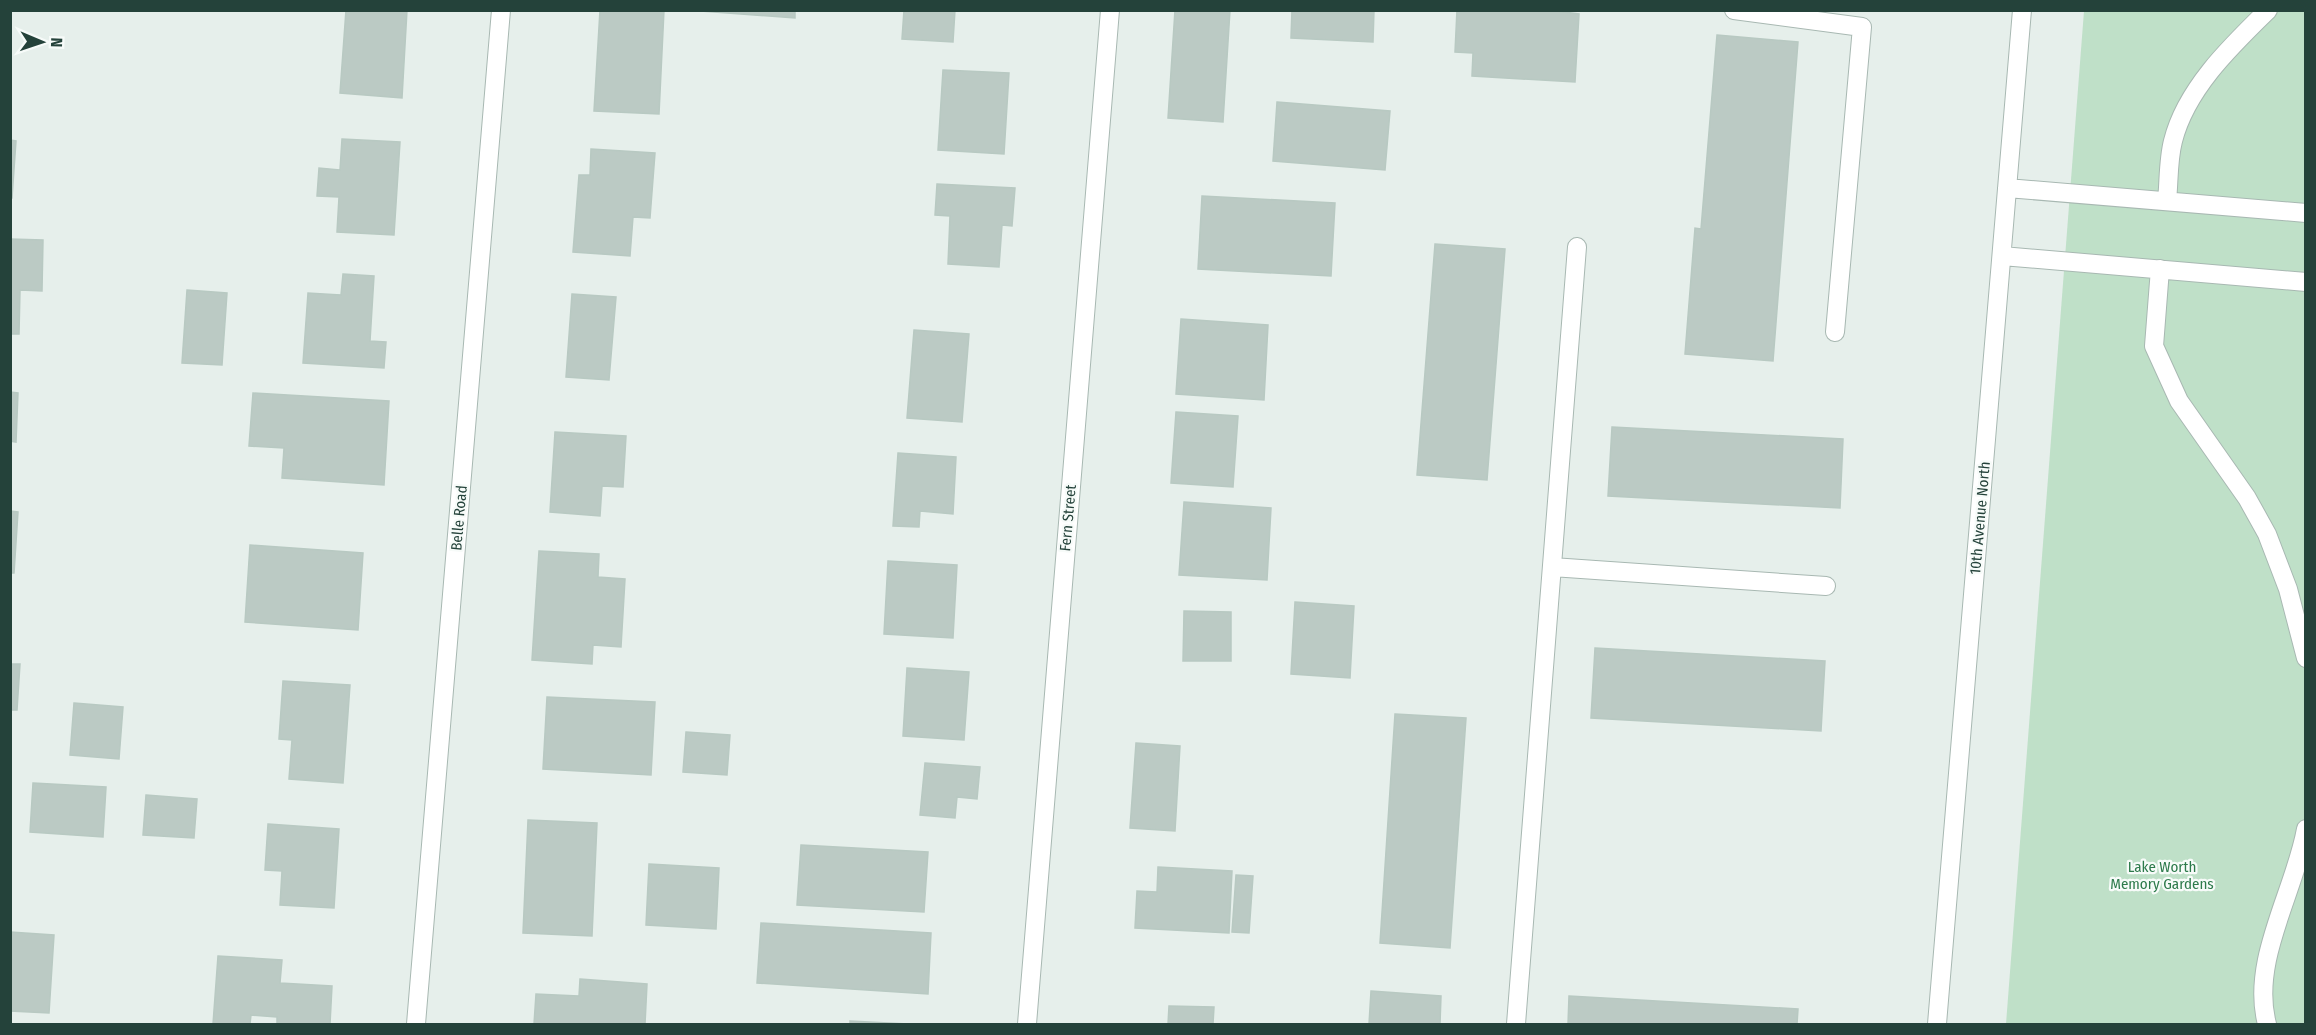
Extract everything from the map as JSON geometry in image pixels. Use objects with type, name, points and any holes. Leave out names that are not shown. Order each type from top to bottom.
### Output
[{"type":"street","name":"Belle Road","points":[[416,1024],[501,10]]},
{"type":"street","name":"Fern Street","points":[[1027,1024],[1110,10]]},
{"type":"street","points":[[1734,10],[1862,27],[1835,332]]},
{"type":"street","name":"10th Avenue North","points":[[1937,1024],[2022,10]]},
{"type":"street","points":[[2167,201],[2173,141],[2186,106],[2232,47],[2268,10]]},
{"type":"street","points":[[2007,188],[2306,213]]},
{"type":"street","points":[[1516,1024],[1577,247]]},
{"type":"street","points":[[2002,256],[2306,282]]},
{"type":"street","points":[[2160,269],[2154,346],[2180,401],[2247,498],[2267,534],[2288,589],[2306,658]]},
{"type":"street","points":[[1552,567],[1826,586]]},
{"type":"street","points":[[2267,1024],[2262,985],[2270,948],[2301,855],[2306,828]]},
{"type":"green space","name":"Lake Worth Memory Gardens","points":[[2084,11],[2305,11],[2305,1024],[2006,1024]]},
{"type":"building","points":[[346,10],[407,10],[402,98],[340,93]]},
{"type":"building","points":[[600,10],[664,10],[659,114],[594,111]]},
{"type":"building","points":[[687,10],[795,10],[795,18]]},
{"type":"building","points":[[904,10],[955,10],[953,42],[902,39]]},
{"type":"building","points":[[1175,10],[1230,10],[1223,122],[1168,118]]},
{"type":"building","points":[[1292,10],[1374,10],[1373,42],[1291,38]]},
{"type":"building","points":[[1457,10],[1548,10],[1579,14],[1575,82],[1472,76],[1473,53],[1455,52]]},
{"type":"building","points":[[1717,35],[1798,42],[1773,361],[1685,354],[1695,228],[1701,229]]},
{"type":"building","points":[[943,70],[1009,73],[1004,154],[938,150]]},
{"type":"building","points":[[1277,102],[1390,111],[1385,170],[1273,161]]},
{"type":"building","points":[[342,139],[400,142],[394,235],[337,232],[339,197],[317,196],[319,168],[340,170]]},
{"type":"building","points":[[10,140],[16,141],[12,198],[10,198]]},
{"type":"building","points":[[591,149],[655,153],[650,218],[633,217],[630,256],[573,252],[579,175],[590,175]]},
{"type":"building","points":[[937,184],[1015,188],[1012,226],[1002,225],[999,267],[948,264],[950,216],[935,215]]},
{"type":"building","points":[[1202,196],[1335,203],[1331,276],[1198,269]]},
{"type":"building","points":[[10,239],[43,240],[42,291],[20,290],[19,334],[10,334]]},
{"type":"building","points":[[1435,244],[1505,249],[1487,480],[1417,475]]},
{"type":"building","points":[[343,274],[374,276],[370,341],[386,342],[384,368],[303,363],[308,293],[341,295]]},
{"type":"building","points":[[187,290],[227,293],[222,365],[182,363]]},
{"type":"building","points":[[572,294],[616,297],[609,380],[566,377]]},
{"type":"building","points":[[1181,319],[1268,325],[1264,400],[1176,394]]},
{"type":"building","points":[[914,330],[969,334],[962,422],[907,418]]},
{"type":"building","points":[[10,392],[18,393],[16,442],[10,441]]},
{"type":"building","points":[[253,393],[389,401],[384,485],[282,478],[284,448],[249,446]]},
{"type":"building","points":[[1176,412],[1238,416],[1233,487],[1171,483]]},
{"type":"building","points":[[1612,427],[1843,439],[1840,508],[1608,496]]},
{"type":"building","points":[[555,432],[626,436],[623,487],[602,486],[600,516],[550,512]]},
{"type":"building","points":[[898,453],[956,457],[953,514],[920,511],[919,527],[893,526]]},
{"type":"building","points":[[1184,502],[1271,508],[1267,580],[1179,575]]},
{"type":"building","points":[[10,511],[18,512],[14,573],[10,573]]},
{"type":"building","points":[[250,545],[363,553],[358,630],[245,622]]},
{"type":"building","points":[[539,551],[599,554],[598,577],[625,579],[621,647],[593,645],[592,664],[532,660]]},
{"type":"building","points":[[888,561],[957,565],[953,638],[884,634]]},
{"type":"building","points":[[1295,602],[1354,606],[1350,678],[1291,674]]},
{"type":"building","points":[[1184,611],[1231,612],[1231,661],[1183,661]]},
{"type":"building","points":[[1595,648],[1825,661],[1821,731],[1591,718]]},
{"type":"building","points":[[10,664],[20,664],[17,710],[10,710]]},
{"type":"building","points":[[907,668],[969,672],[964,740],[903,736]]},
{"type":"building","points":[[283,681],[350,685],[343,783],[289,779],[292,740],[279,739]]},
{"type":"building","points":[[547,697],[655,702],[651,775],[543,769]]},
{"type":"building","points":[[74,703],[123,707],[119,759],[70,755]]},
{"type":"building","points":[[1395,714],[1466,718],[1450,948],[1380,943]]},
{"type":"building","points":[[686,732],[730,735],[727,775],[683,772]]},
{"type":"building","points":[[1136,743],[1180,746],[1175,831],[1130,828]]},
{"type":"building","points":[[925,763],[980,767],[977,799],[957,797],[955,818],[920,815]]},
{"type":"building","points":[[33,783],[106,787],[103,837],[30,832]]},
{"type":"building","points":[[146,795],[197,799],[194,838],[143,835]]},
{"type":"building","points":[[528,820],[597,823],[592,936],[523,933]]},
{"type":"building","points":[[268,824],[339,829],[334,908],[280,905],[282,871],[265,870]]},
{"type":"building","points":[[801,845],[928,852],[924,912],[797,905]]},
{"type":"building","points":[[649,864],[719,868],[716,929],[646,925]]},
{"type":"building","points":[[1158,867],[1232,871],[1229,933],[1135,928],[1137,891],[1157,892]]},
{"type":"building","points":[[1236,875],[1253,876],[1249,933],[1232,932]]},
{"type":"building","points":[[761,923],[931,933],[928,994],[757,983]]},
{"type":"building","points":[[10,932],[54,935],[49,1013],[10,1011]]},
{"type":"building","points":[[218,956],[282,960],[280,983],[332,986],[330,1024],[277,1024],[277,1017],[251,1015],[250,1024],[213,1024]]},
{"type":"building","points":[[580,979],[647,984],[645,1024],[534,1024],[536,994],[579,996]]},
{"type":"building","points":[[1371,991],[1441,996],[1440,1024],[1369,1024]]},
{"type":"building","points":[[1569,996],[1798,1009],[1797,1024],[1568,1024]]},
{"type":"building","points":[[1169,1006],[1214,1007],[1213,1024],[1168,1024]]},
{"type":"building","points":[[850,1021],[908,1024],[850,1024]]}]
